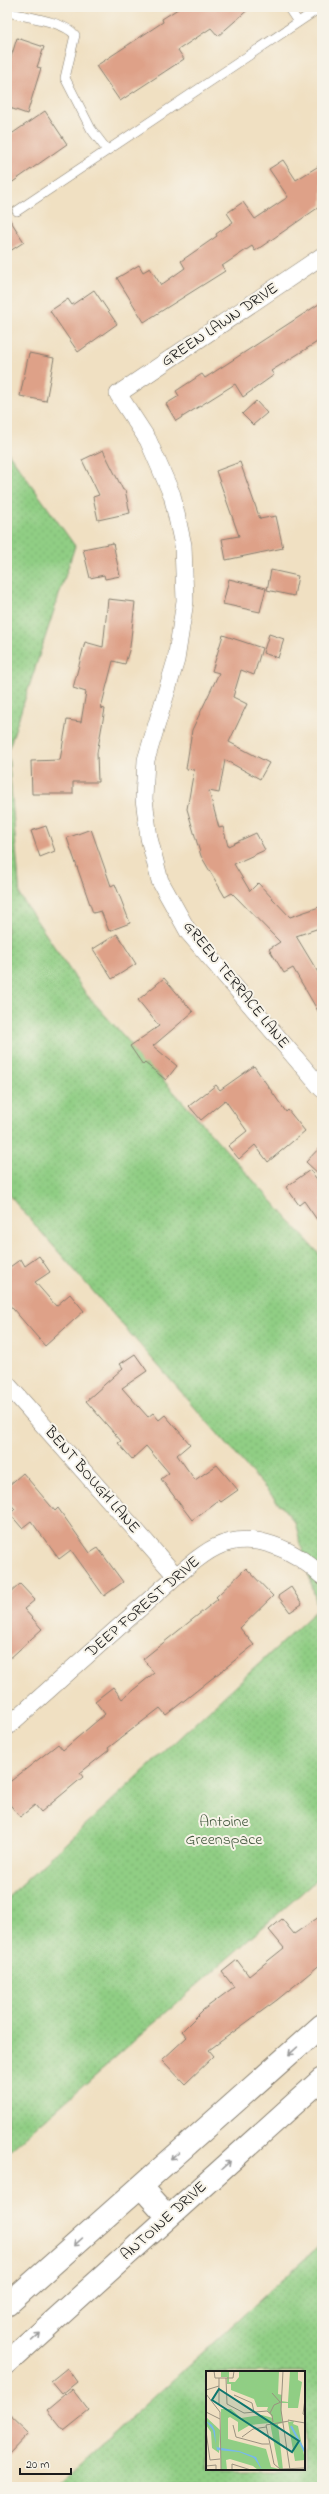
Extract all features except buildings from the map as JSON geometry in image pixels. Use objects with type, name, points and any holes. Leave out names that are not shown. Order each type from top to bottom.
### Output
[{"type":"main road","points":[[7,2306],[322,2025]]},
{"type":"main road","name":"ANTOINE DRIVE","points":[[7,2363],[322,2079]]},
{"type":"main road","points":[[141,2187],[168,2217]]},
{"type":"street","name":"GREEN LAWN DRIVE","points":[[118,394],[322,256]]},
{"type":"street","name":"GREEN TERRACE LANE","points":[[118,394],[148,440],[172,494],[183,545],[185,602],[176,660],[146,760],[144,799],[149,838],[160,881],[189,933],[321,1087]]},
{"type":"street","name":"BENT BOUGH LANE","points":[[7,1384],[176,1576]]},
{"type":"street","name":"DEEP FOREST DRIVE","points":[[7,1728],[176,1576],[201,1555],[216,1546],[231,1542],[249,1540],[265,1542],[299,1557],[322,1576]]},
{"type":"lane","points":[[288,7],[298,22]]},
{"type":"lane","points":[[17,211],[321,7]]},
{"type":"lane","points":[[7,12],[59,25],[71,30],[75,35],[65,78],[91,129],[107,150]]},
{"type":"green space","name":"Antoine Greenspace","points":[[7,451],[75,546],[8,751],[20,896],[86,994],[322,1257],[322,1875],[7,2153],[7,1898],[318,1609],[295,1522],[7,1193]]},
{"type":"green space","points":[[322,2243],[322,2487],[56,2487]]}]
